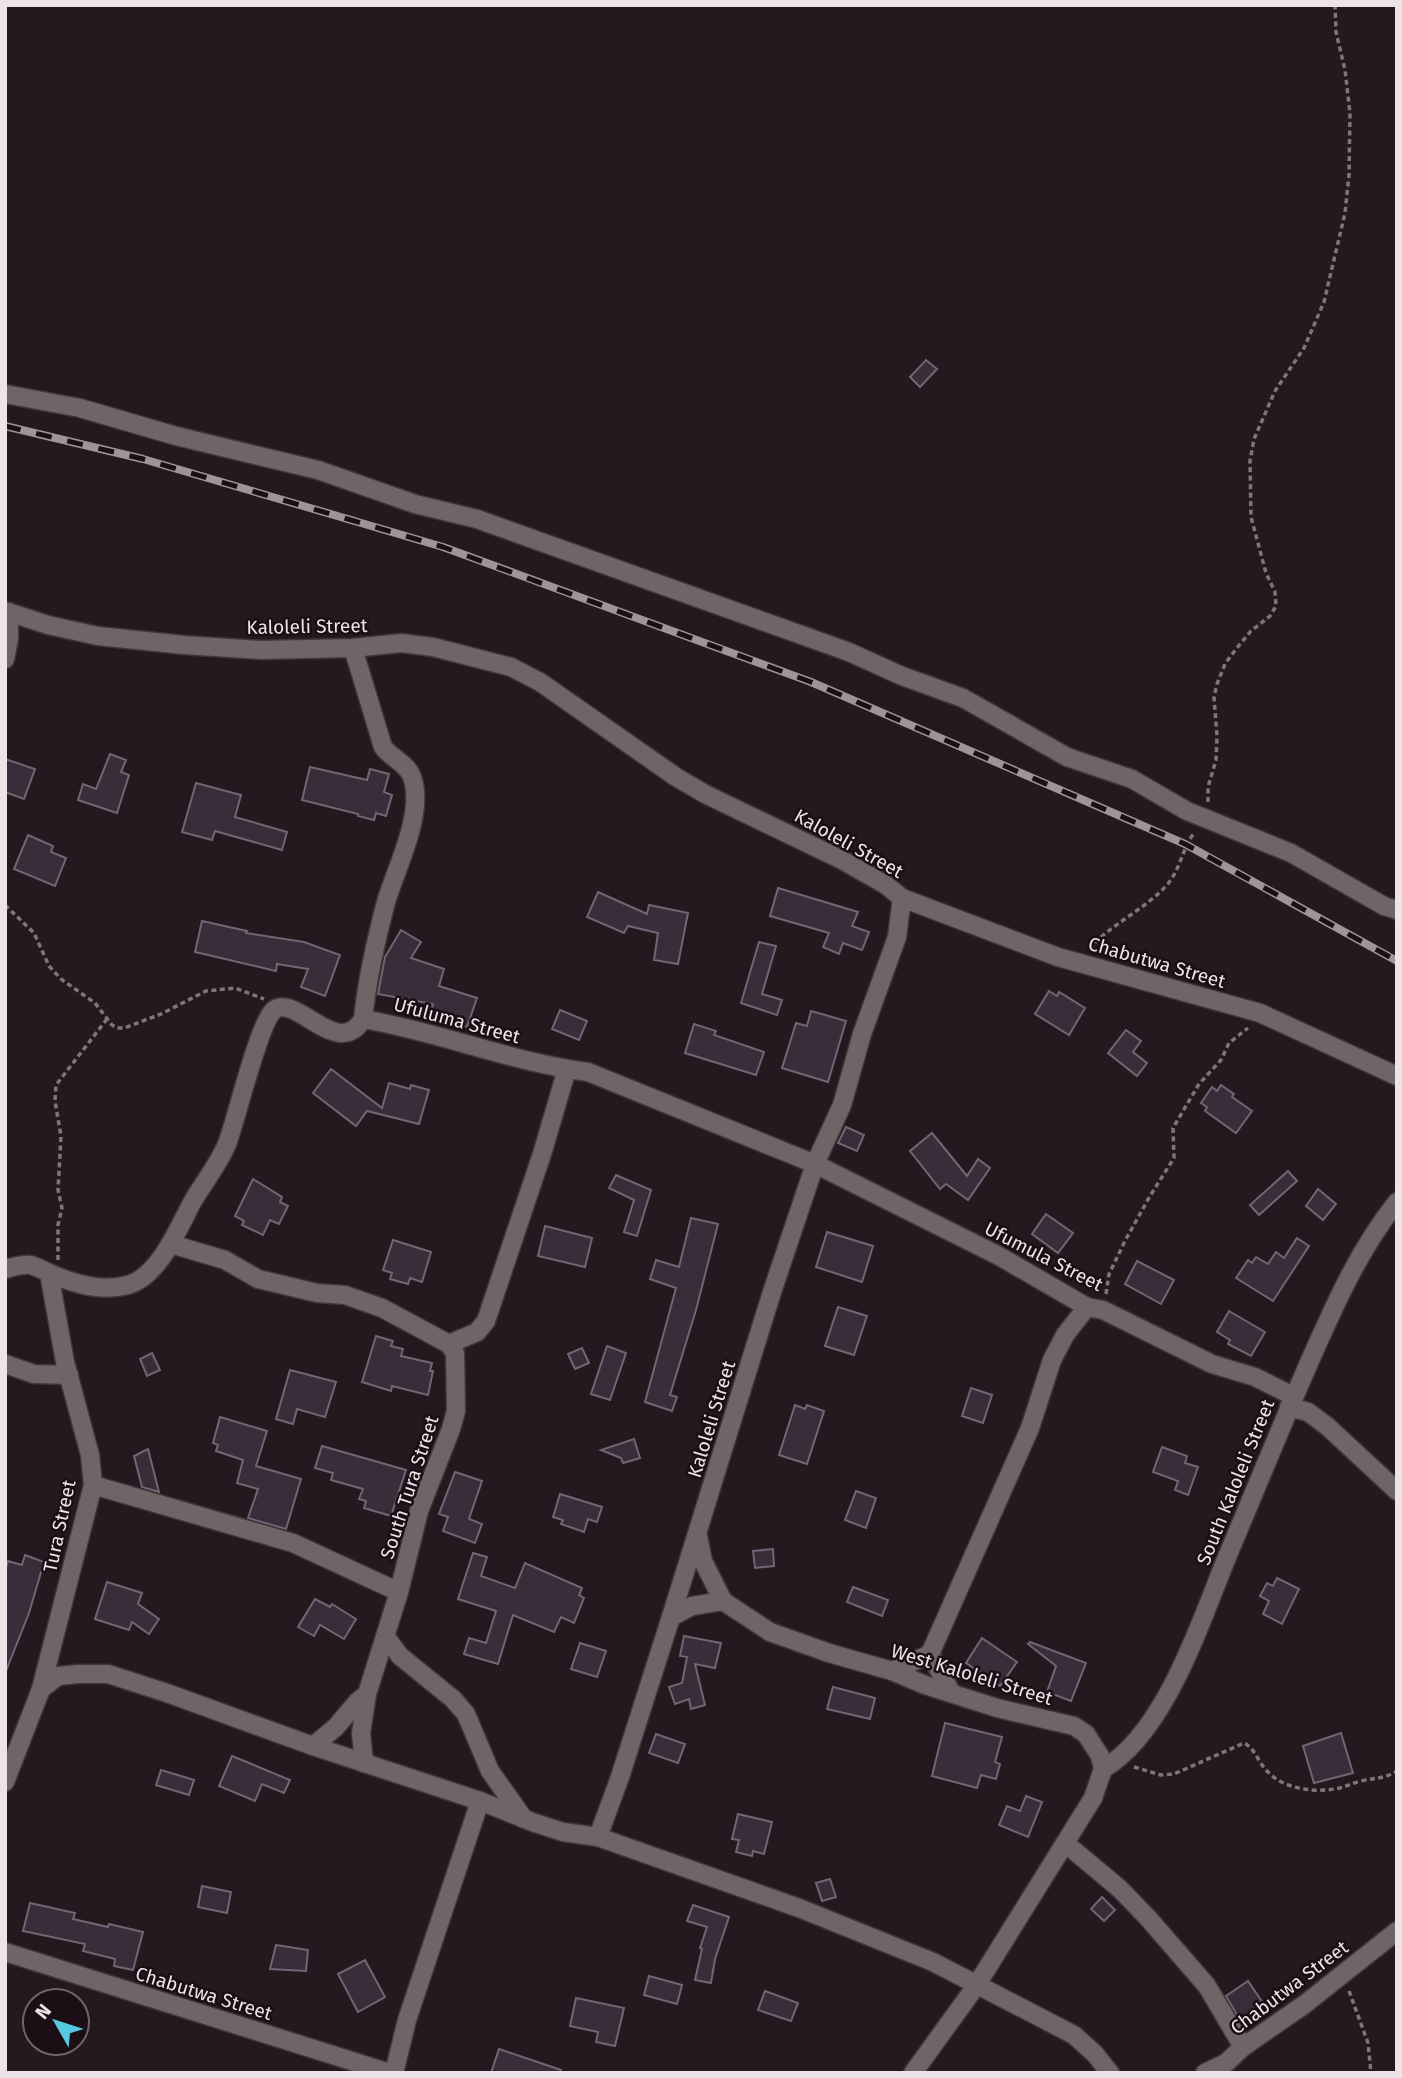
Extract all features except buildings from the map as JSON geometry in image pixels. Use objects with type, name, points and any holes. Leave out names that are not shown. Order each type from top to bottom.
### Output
[{"type":"street","points":[[5,394],[80,408],[198,442],[318,470],[415,504],[477,519],[836,647],[963,698],[1067,757],[1132,779],[1171,802],[1291,853],[1384,906],[1397,910]]},
{"type":"street","points":[[5,659],[9,639],[7,612]]},
{"type":"street","name":"Kaloleli Street","points":[[7,612],[48,625],[98,636],[261,650],[353,648],[401,643],[510,667],[550,688],[676,777],[854,867],[886,885],[902,898],[897,937],[862,1034],[842,1105],[816,1164],[772,1292],[698,1533],[620,1777],[598,1837]]},
{"type":"street","points":[[353,648],[383,747],[388,755],[410,772],[415,794],[405,846],[380,926],[363,1019]]},
{"type":"street","name":"Chabutwa Street","points":[[902,898],[1058,957],[1260,1013],[1397,1076]]},
{"type":"street","name":"Ufuluma Street","points":[[276,1009],[282,1007],[297,1011],[336,1032],[353,1029],[359,1026],[363,1019],[425,1032],[495,1053],[588,1072],[816,1164]]},
{"type":"street","points":[[5,1269],[22,1265],[34,1266],[78,1284],[105,1289],[130,1284],[146,1273],[172,1244],[226,1146],[258,1043],[271,1013],[276,1009]]},
{"type":"street","points":[[172,1244],[225,1260],[267,1281],[317,1293],[345,1295],[382,1308],[449,1343],[477,1332],[486,1321],[542,1154],[567,1069]]},
{"type":"street","name":"Ufumula Street","points":[[816,1164],[999,1256],[1095,1308],[1212,1364],[1255,1377],[1327,1426],[1397,1491]]},
{"type":"street","name":"South Kaloleli Street","points":[[1102,1769],[1120,1759],[1141,1736],[1173,1682],[1291,1401],[1354,1266],[1397,1202]]},
{"type":"street","name":"Tura Street","points":[[6,1780],[41,1689],[93,1485],[90,1455],[58,1333],[54,1275]]},
{"type":"street","points":[[892,1671],[930,1654],[1031,1428],[1052,1360],[1065,1335],[1095,1308]]},
{"type":"street","name":"South Tura Street","points":[[313,1746],[367,1695],[399,1592],[419,1511],[456,1411],[455,1353],[449,1343]]},
{"type":"street","points":[[5,1364],[34,1374],[69,1375]]},
{"type":"street","points":[[93,1485],[293,1543],[399,1592]]},
{"type":"street","points":[[671,1617],[692,1606],[723,1601],[703,1561],[698,1533]]},
{"type":"street","name":"West Kaloleli Street","points":[[723,1601],[770,1632],[997,1708],[1074,1726],[1086,1734],[1100,1756],[1102,1769]]},
{"type":"street","points":[[385,1636],[400,1656],[453,1699],[466,1714],[490,1771],[524,1819]]},
{"type":"street","points":[[930,1654],[951,1692]]},
{"type":"street","points":[[41,1689],[58,1676],[108,1674],[480,1801],[524,1819],[563,1832],[598,1837],[799,1908],[933,1962],[1074,2035],[1095,2054],[1110,2073]]},
{"type":"street","points":[[364,1763],[362,1733],[367,1695]]},
{"type":"street","points":[[913,2073],[976,1986],[1093,1798],[1102,1769]]},
{"type":"street","points":[[392,2073],[480,1801]]},
{"type":"street","points":[[1065,1843],[1120,1889],[1149,1918],[1208,1986],[1243,2046]]},
{"type":"street","name":"Chabutwa Street","points":[[1205,2073],[1226,2063],[1243,2046],[1305,2004],[1397,1931]]},
{"type":"street","name":"Chabutwa Street","points":[[5,1952],[392,2073]]},
{"type":"path","points":[[1079,962],[1091,946],[1169,883],[1185,844],[1206,817],[1208,787],[1216,760],[1214,697],[1217,684],[1225,664],[1236,649],[1251,631],[1270,616],[1276,606],[1275,592],[1266,573],[1251,517],[1250,461],[1254,439],[1275,391],[1299,358],[1324,302],[1345,213],[1350,113],[1345,70],[1336,32],[1335,5]]},
{"type":"path","points":[[5,905],[34,933],[55,972],[95,1003],[112,1025],[124,1028],[161,1014],[206,990],[235,988],[257,995],[276,1009]]},
{"type":"path","points":[[1095,1308],[1109,1274],[1150,1195],[1174,1158],[1173,1128],[1199,1084],[1221,1060],[1229,1042],[1245,1031],[1260,1013]]},
{"type":"path","points":[[54,1275],[62,1208],[58,1190],[61,1136],[55,1101],[56,1085],[107,1019]]},
{"type":"path","points":[[1120,1759],[1128,1765],[1161,1775],[1174,1773],[1244,1743],[1252,1748],[1268,1773],[1292,1786],[1322,1790],[1385,1778],[1397,1771]]},
{"type":"path","points":[[1342,1975],[1368,2043],[1371,2073]]},
{"type":"railway","points":[[5,426],[143,459],[443,547],[811,682],[1185,844],[1397,961]]}]
